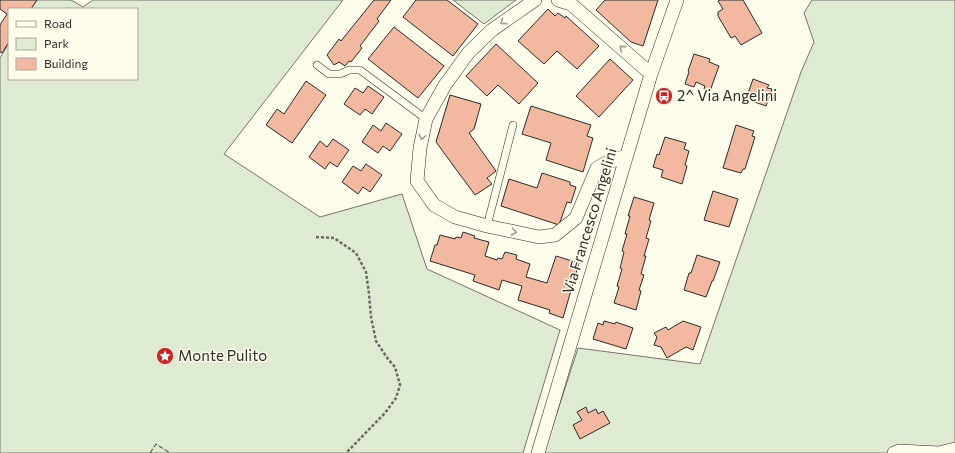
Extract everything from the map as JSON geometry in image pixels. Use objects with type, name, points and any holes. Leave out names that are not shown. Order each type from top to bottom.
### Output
[{"type":"street","points":[[535,0],[492,30],[469,52],[445,85],[426,119],[420,148],[417,181],[434,204],[455,217],[487,226],[539,237],[555,235],[576,218],[598,168],[606,163],[626,156]]},
{"type":"street","points":[[558,0],[571,4],[651,74]]},
{"type":"street","name":"Via Francesco Angelini","points":[[538,453],[651,74],[677,0]]},
{"type":"street","points":[[894,453],[899,450],[939,453],[955,448]]},
{"type":"lane","points":[[316,65],[329,74],[340,74],[349,70],[360,70],[426,119]]},
{"type":"lane","points":[[487,226],[513,126]]},
{"type":"path","points":[[316,237],[334,238],[356,253],[366,272],[371,317],[376,341],[394,367],[400,385],[396,398],[385,413],[346,453]]},
{"type":"green space","points":[[36,0],[71,0],[83,7],[93,0],[343,0],[224,154],[320,217],[402,194],[427,269],[560,330],[523,453],[0,453],[0,58],[8,45],[8,80],[138,80],[138,8],[31,8]]},
{"type":"green space","points":[[453,0],[516,0],[484,24]]},
{"type":"green space","points":[[812,0],[955,0],[955,453],[544,453],[578,348],[700,364],[801,72],[814,42],[804,13]]},
{"type":"building","points":[[0,0],[37,0],[32,8],[8,8],[8,44],[2,53],[0,52],[0,25],[7,14],[0,9]]},
{"type":"building","points":[[374,0],[391,0],[377,19],[379,21],[360,46],[362,48],[351,62],[349,61],[345,66],[339,62],[334,65],[327,55],[339,39],[341,41]]},
{"type":"building","points":[[416,0],[447,0],[478,24],[453,56],[403,17]]},
{"type":"building","points":[[605,0],[658,0],[643,46],[631,42],[596,10]]},
{"type":"building","points":[[743,0],[762,33],[741,45],[735,36],[731,38],[718,16],[718,12],[723,9],[718,1]]},
{"type":"building","points":[[548,9],[555,16],[558,13],[565,18],[566,16],[599,46],[577,69],[557,51],[544,64],[518,41]]},
{"type":"building","points":[[394,27],[444,66],[418,98],[368,59]]},
{"type":"building","points":[[496,44],[538,83],[519,104],[498,85],[487,96],[466,76]]},
{"type":"building","points":[[694,54],[710,59],[709,62],[719,66],[710,91],[704,89],[705,86],[696,82],[694,87],[685,84]]},
{"type":"building","points":[[610,59],[633,80],[599,117],[576,96]]},
{"type":"building","points":[[753,79],[769,85],[767,88],[772,89],[766,106],[746,99]]},
{"type":"building","points":[[306,81],[326,95],[292,143],[266,125],[277,109],[284,114]]},
{"type":"building","points":[[368,86],[384,97],[372,114],[365,109],[360,115],[344,104],[355,88],[363,93]]},
{"type":"building","points":[[450,95],[481,104],[474,129],[469,133],[496,171],[487,178],[492,184],[475,195],[436,142]]},
{"type":"building","points":[[531,106],[591,125],[587,136],[593,138],[583,172],[546,160],[551,143],[522,134]]},
{"type":"building","points":[[386,123],[402,134],[390,151],[383,146],[378,153],[362,142],[373,125],[381,131]]},
{"type":"building","points":[[736,125],[754,131],[752,136],[755,137],[745,169],[743,169],[741,173],[723,168]]},
{"type":"building","points":[[665,137],[686,143],[684,149],[689,151],[682,184],[661,177],[663,170],[653,167]]},
{"type":"building","points":[[333,139],[349,150],[337,167],[330,162],[325,169],[309,157],[320,141],[327,147]]},
{"type":"building","points":[[366,164],[382,175],[370,192],[363,187],[358,194],[342,182],[353,166],[361,171]]},
{"type":"building","points":[[542,173],[570,182],[570,185],[576,187],[571,203],[567,202],[559,225],[501,206],[509,179],[537,188]]},
{"type":"building","points":[[713,191],[738,199],[729,227],[704,220]]},
{"type":"building","points":[[634,197],[654,203],[649,220],[651,221],[646,238],[649,239],[641,274],[644,275],[639,290],[641,291],[636,310],[614,303],[619,287],[617,286],[622,269],[620,268],[624,252],[622,251],[627,234],[625,234],[630,216],[628,216]]},
{"type":"building","points":[[463,232],[475,236],[474,238],[489,242],[485,256],[497,260],[498,258],[502,259],[505,252],[517,255],[516,259],[530,264],[526,277],[547,283],[556,256],[579,263],[563,318],[549,313],[550,310],[518,300],[522,286],[502,280],[499,290],[473,281],[475,275],[430,261],[440,235],[455,239],[456,237],[461,238]]},
{"type":"building","points":[[697,255],[720,262],[706,297],[684,290],[689,273],[691,273]]},
{"type":"building","points":[[604,321],[615,324],[616,322],[633,328],[626,349],[593,339],[598,323],[603,325]]},
{"type":"building","points":[[683,321],[701,327],[693,350],[686,347],[667,358],[661,347],[654,345],[657,337],[654,333],[666,327],[668,330]]},
{"type":"building","points":[[586,407],[588,413],[596,409],[598,414],[603,411],[610,423],[580,439],[573,425],[582,420],[577,412]]},
{"type":"fence","points":[[150,453],[156,444],[170,453]]},
{"type":"place","name":"2^ Via Angelini","points":[[664,96]]},
{"type":"place","name":"Monte Pulito","points":[[165,356]]}]
